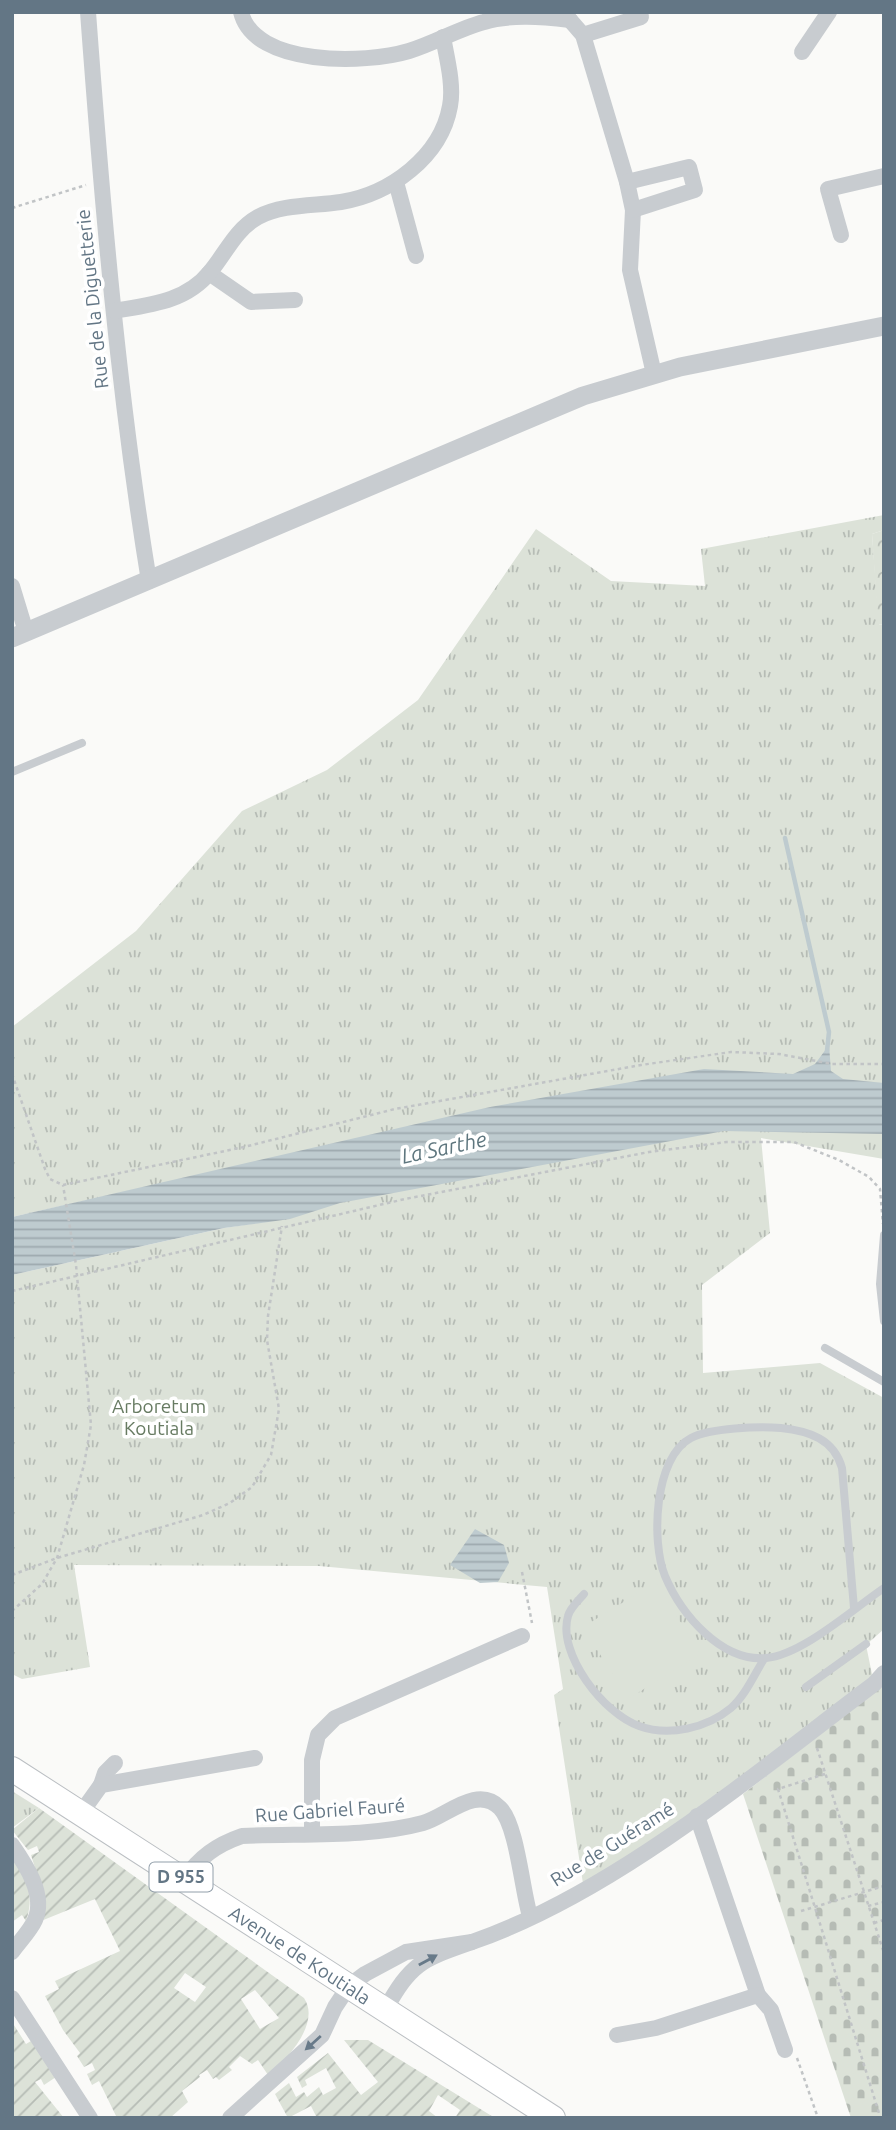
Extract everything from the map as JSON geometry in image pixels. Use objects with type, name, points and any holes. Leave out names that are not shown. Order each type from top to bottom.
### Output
[{"type":"main road","name":"Avenue de Koutiala","points":[[12,1769],[553,2118]]},
{"type":"street","name":"Rue de la Diguetterie","points":[[88,12],[100,180],[114,311],[149,581]]},
{"type":"street","points":[[241,12],[255,37],[276,50],[352,60],[379,58],[485,21],[576,16],[627,182],[633,210],[630,270],[654,374]]},
{"type":"street","points":[[583,35],[641,17],[640,12]]},
{"type":"street","points":[[802,52],[829,12]]},
{"type":"street","points":[[114,311],[171,300],[209,274],[241,230],[259,216],[278,210],[344,202],[396,182],[422,160],[442,131],[451,105],[443,37]]},
{"type":"street","points":[[627,182],[689,167],[695,190],[633,210]]},
{"type":"street","points":[[841,235],[828,189],[884,176]]},
{"type":"street","points":[[396,182],[416,256]]},
{"type":"street","points":[[209,274],[251,302],[295,300]]},
{"type":"street","points":[[12,586],[19,635],[523,419],[654,374],[884,326]]},
{"type":"street","points":[[312,1833],[312,1760],[318,1735],[335,1718],[523,1636]]},
{"type":"street","name":"Rue de Guéramé","points":[[385,2010],[404,1977],[413,1968],[436,1955],[472,1942],[584,1891],[697,1816],[874,1684],[884,1673]]},
{"type":"street","points":[[101,1785],[255,1758]]},
{"type":"street","points":[[80,1813],[101,1785],[105,1773],[115,1763]]},
{"type":"street","name":"Rue Gabriel Fauré","points":[[184,1878],[199,1859],[222,1843],[242,1836],[399,1829],[426,1823],[474,1800],[487,1800],[500,1808],[509,1822],[530,1916]]},
{"type":"street","name":"Rue de Guéramé","points":[[697,1816],[758,1995],[771,2010],[785,2050]]},
{"type":"street","points":[[12,1845],[29,1869],[38,1902],[35,1920],[12,1952]]},
{"type":"street","name":"Rue de Guéramé","points":[[230,2118],[322,2035],[335,2007],[349,1986],[365,1974],[406,1952],[472,1942]]},
{"type":"street","points":[[617,2035],[656,2028],[758,1995]]},
{"type":"street","points":[[12,1998],[90,2118]]},
{"type":"lane","points":[[12,772],[82,743]]},
{"type":"lane","points":[[884,1234],[880,1284],[884,1321]]},
{"type":"lane","points":[[825,1348],[884,1382]]},
{"type":"lane","points":[[854,1608],[842,1468],[838,1454],[818,1436],[779,1428],[716,1431],[691,1438],[670,1461],[659,1492],[658,1536],[664,1575],[684,1610],[713,1640],[733,1654],[764,1659],[792,1651],[884,1588]]},
{"type":"lane","points":[[584,1594],[568,1614],[566,1637],[579,1671],[611,1710],[639,1726],[676,1731],[708,1723],[732,1707],[764,1659]]},
{"type":"lane","points":[[806,1687],[866,1644]]},
{"type":"path","points":[[12,208],[100,180]]},
{"type":"path","points":[[12,1074],[45,1169],[50,1179],[63,1185],[244,1147],[395,1109],[641,1065],[731,1052],[779,1054],[832,1064],[884,1064]]},
{"type":"path","points":[[12,1291],[282,1226],[649,1153],[727,1142],[793,1142],[839,1160],[869,1177],[880,1189],[884,1234]]},
{"type":"path","points":[[12,1611],[42,1584],[57,1558],[84,1465],[91,1425],[76,1265],[63,1185]]},
{"type":"path","points":[[12,1576],[57,1558],[203,1515],[230,1503],[252,1487],[271,1455],[279,1409],[267,1340],[268,1315],[282,1226]]},
{"type":"path","points":[[522,1572],[533,1615],[531,1629],[523,1636]]},
{"type":"path","points":[[825,1742],[816,1749],[884,1953]]},
{"type":"path","points":[[825,1774],[778,1790],[879,2113]]},
{"type":"path","points":[[802,1911],[884,1886]]},
{"type":"path","points":[[868,1906],[884,1902]]},
{"type":"path","points":[[874,1923],[884,1920]]},
{"type":"path","points":[[785,2050],[797,2057],[818,2118]]},
{"type":"path","points":[[876,2102],[884,2100]]},
{"type":"green space","name":"Arboretum Koutiala","points":[[884,515],[884,530],[872,534],[879,625],[884,624],[884,1159],[761,1138],[770,1233],[702,1285],[703,1373],[820,1363],[884,1398],[884,1629],[866,1645],[874,1684],[584,1890],[554,1695],[563,1689],[547,1587],[319,1566],[74,1565],[90,1667],[22,1679],[12,1674],[12,1275],[224,1228],[290,1218],[288,1155],[12,1217],[12,1027],[136,931],[242,811],[327,770],[418,700],[536,529],[611,581],[705,586],[701,549]]},
{"type":"green space","points":[[884,530],[884,624],[878,625],[872,534]]},
{"type":"green space","points":[[656,1582],[700,1654],[628,1699],[583,1627]]},
{"type":"green space","points":[[884,1685],[884,2118],[851,2118],[743,1794]]},
{"type":"green space","points":[[12,1791],[39,1808],[12,1828]]},
{"type":"green space","points":[[39,1808],[304,1998],[308,2018],[300,2040],[292,2051],[268,2075],[258,2060],[252,2064],[240,2056],[229,2067],[232,2070],[219,2080],[216,2077],[213,2079],[207,2070],[182,2091],[188,2102],[170,2118],[117,2118],[99,2081],[92,2085],[87,2074],[95,2070],[92,2063],[84,2067],[77,2056],[80,2053],[63,2030],[45,1996],[59,1989],[55,1981],[120,1951],[95,1899],[41,1921],[40,1884],[31,1855],[39,1852],[37,1846],[28,1850],[12,1830]],"holes":[[[185,1973],[206,1987],[195,2002],[174,1988]],[[255,1990],[279,2018],[260,2029],[241,1999]]]},
{"type":"green space","points":[[12,1857],[28,1887],[30,1903],[26,1921],[22,1915],[12,1922]]},
{"type":"green space","points":[[12,2022],[26,2044],[31,2041],[56,2077],[44,2085],[41,2079],[35,2082],[64,2118],[12,2118]]},
{"type":"green space","points":[[344,2040],[368,2040],[495,2118],[455,2118],[460,2110],[438,2095],[429,2111],[438,2118],[317,2118],[311,2106],[288,2118],[275,2094],[289,2083],[296,2097],[304,2092],[307,2097],[319,2087],[323,2095],[336,2088],[326,2068],[305,2080],[307,2085],[302,2088],[297,2077],[328,2053],[361,2095],[378,2082]]},
{"type":"water","name":"La Sarthe","points":[[829,1045],[831,1071],[843,1079],[884,1083],[884,1134],[724,1131],[340,1203],[290,1219],[224,1228],[12,1275],[12,1217],[490,1107],[704,1069],[793,1074],[815,1064]]},
{"type":"water","points":[[475,1529],[504,1545],[509,1563],[498,1582],[480,1583],[450,1565]]},
{"type":"waterway","points":[[785,838],[829,1032],[827,1051]]}]
